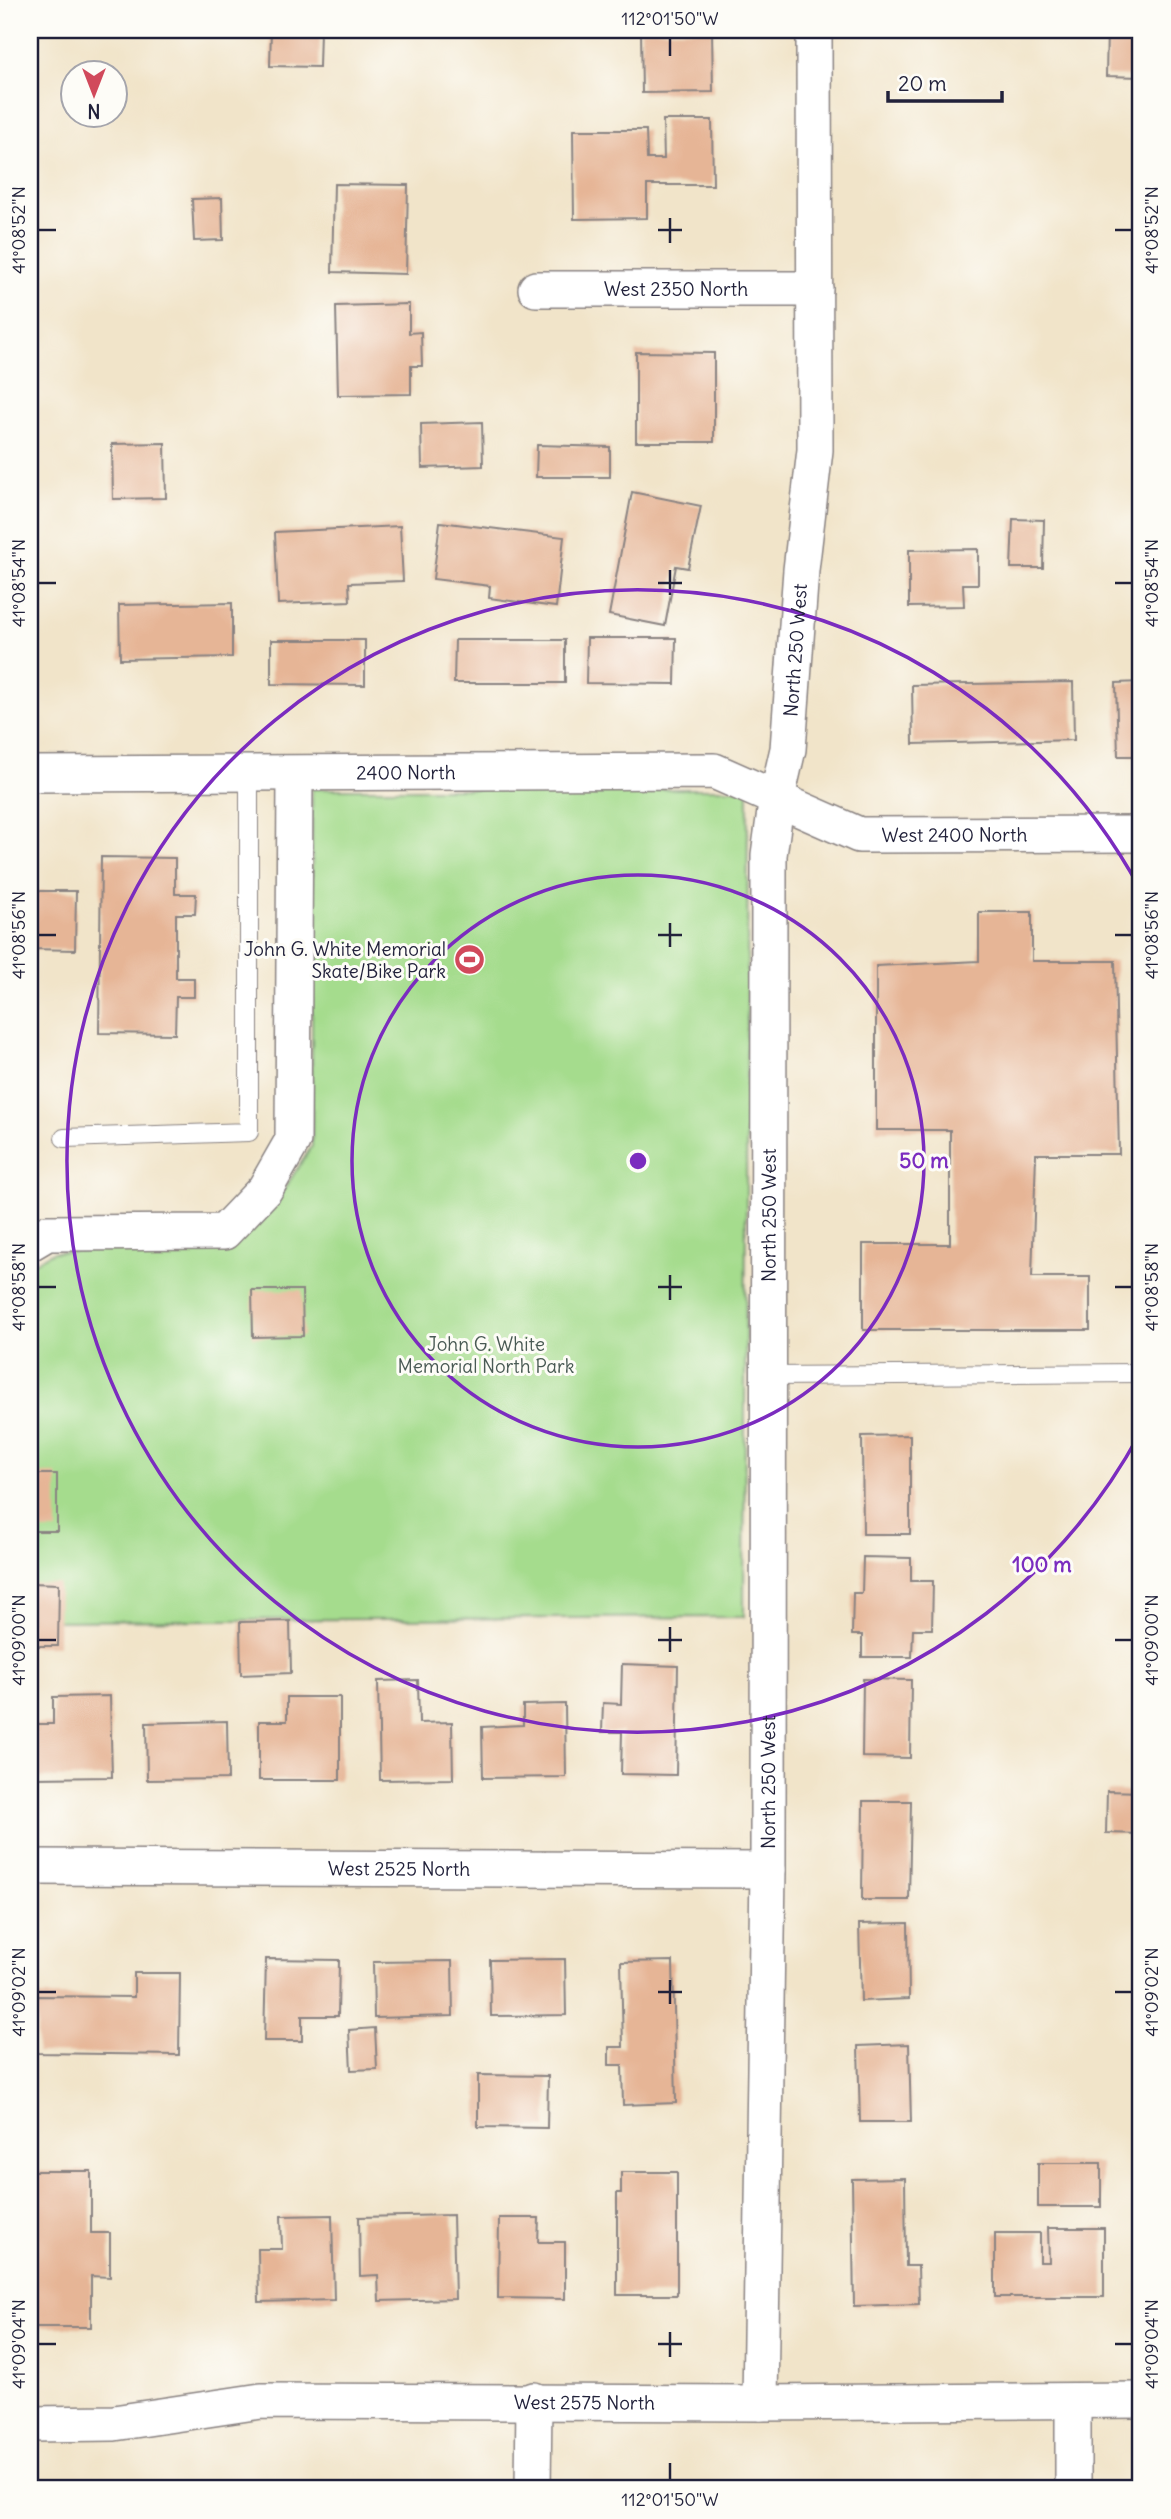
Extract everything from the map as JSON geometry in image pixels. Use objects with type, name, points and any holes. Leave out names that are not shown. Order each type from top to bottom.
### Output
[{"type":"street","name":"North 250 West","points":[[760,2403],[768,1870],[769,877],[777,797],[788,749],[801,570],[815,450],[814,30]]},
{"type":"street","name":"West 2350 North","points":[[536,289],[815,289]]},
{"type":"street","name":"2400 North","points":[[30,774],[714,771],[777,797]]},
{"type":"street","points":[[30,1243],[47,1233],[224,1232],[265,1189],[293,1140],[295,774]]},
{"type":"street","name":"West 2400 North","points":[[777,797],[859,835],[1141,834]]},
{"type":"street","name":"West 2525 North","points":[[30,1867],[768,1870]]},
{"type":"street","points":[[533,2489],[534,2400]]},
{"type":"street","name":"West 2575 North","points":[[30,2424],[145,2420],[261,2401],[760,2403],[1141,2400]]},
{"type":"street","points":[[1073,2401],[1073,2489]]},
{"type":"lane","points":[[64,1138],[249,1132],[249,774]]},
{"type":"lane","points":[[768,1377],[1141,1373]]},
{"type":"green space","name":"John G. White Memorial North Park","points":[[312,789],[748,789],[744,1617],[30,1621],[30,1265],[53,1252],[234,1244],[275,1203],[312,1146]]},
{"type":"building","points":[[271,30],[320,30],[319,67],[270,66]]},
{"type":"building","points":[[641,30],[712,30],[713,92],[642,93]]},
{"type":"building","points":[[1107,30],[1141,30],[1141,77],[1106,76]]},
{"type":"building","points":[[663,120],[712,120],[713,185],[647,185],[647,218],[574,219],[573,130],[646,130],[647,159],[664,159]]},
{"type":"building","points":[[334,184],[408,185],[406,274],[332,272]]},
{"type":"building","points":[[222,198],[223,240],[194,241],[192,199]]},
{"type":"building","points":[[409,304],[409,333],[421,332],[422,366],[411,366],[411,394],[338,395],[336,306]]},
{"type":"building","points":[[636,352],[714,353],[714,442],[636,442]]},
{"type":"building","points":[[482,422],[483,466],[422,468],[421,424]]},
{"type":"building","points":[[165,443],[166,498],[113,499],[112,444]]},
{"type":"building","points":[[537,445],[610,447],[610,477],[536,477]]},
{"type":"building","points":[[632,492],[701,506],[688,568],[676,566],[665,626],[609,615]]},
{"type":"building","points":[[1013,519],[1044,520],[1043,568],[1011,568]]},
{"type":"building","points":[[440,522],[564,537],[556,607],[489,598],[490,586],[433,579]]},
{"type":"building","points":[[400,526],[403,581],[349,583],[350,601],[278,604],[275,532]]},
{"type":"building","points":[[978,549],[978,584],[963,584],[964,606],[909,607],[909,550]]},
{"type":"building","points":[[232,603],[232,657],[120,659],[119,605]]},
{"type":"building","points":[[587,638],[676,638],[675,684],[586,683]]},
{"type":"building","points":[[271,640],[365,640],[365,685],[271,684]]},
{"type":"building","points":[[455,640],[565,640],[565,683],[454,683]]},
{"type":"building","points":[[1073,682],[1074,740],[913,744],[912,685]]},
{"type":"building","points":[[1141,682],[1141,756],[1118,756],[1116,683]]},
{"type":"building","points":[[101,857],[175,858],[175,894],[196,894],[195,914],[176,914],[176,978],[194,978],[194,997],[176,997],[175,1034],[99,1033]]},
{"type":"building","points":[[30,891],[76,891],[75,950],[30,949]]},
{"type":"building","points":[[979,912],[1032,912],[1032,961],[1115,961],[1119,1154],[1036,1154],[1032,1277],[1090,1277],[1090,1330],[863,1330],[863,1244],[950,1244],[950,1130],[876,1130],[876,966],[979,961]]},
{"type":"building","points":[[252,1290],[302,1290],[303,1336],[253,1337]]},
{"type":"building","points":[[910,1435],[910,1534],[863,1534],[862,1436]]},
{"type":"building","points":[[30,1474],[57,1474],[57,1531],[30,1531]]},
{"type":"building","points":[[863,1557],[911,1558],[911,1581],[933,1581],[932,1629],[913,1629],[912,1657],[862,1657],[862,1635],[852,1635],[853,1593],[862,1593]]},
{"type":"building","points":[[30,1583],[59,1584],[58,1646],[30,1646]]},
{"type":"building","points":[[290,1621],[291,1673],[241,1675],[240,1622]]},
{"type":"building","points":[[622,1664],[678,1666],[676,1775],[621,1774],[622,1732],[602,1732],[603,1703],[621,1704]]},
{"type":"building","points":[[863,1679],[911,1680],[910,1758],[862,1757]]},
{"type":"building","points":[[418,1680],[419,1723],[452,1722],[453,1779],[380,1780],[378,1681]]},
{"type":"building","points":[[110,1696],[112,1777],[35,1778],[34,1724],[53,1724],[53,1697]]},
{"type":"building","points":[[287,1697],[340,1697],[340,1780],[259,1780],[259,1721],[287,1721]]},
{"type":"building","points":[[565,1704],[566,1777],[483,1778],[482,1727],[523,1725],[523,1705]]},
{"type":"building","points":[[227,1721],[228,1779],[147,1780],[146,1723]]},
{"type":"building","points":[[1107,1791],[1141,1792],[1141,1834],[1106,1833]]},
{"type":"building","points":[[863,1801],[911,1801],[909,1900],[862,1900]]},
{"type":"building","points":[[908,1923],[909,1999],[861,2001],[859,1924]]},
{"type":"building","points":[[266,1959],[339,1960],[338,2016],[302,2016],[302,2041],[264,2041]]},
{"type":"building","points":[[565,1959],[566,2015],[491,2016],[490,1960]]},
{"type":"building","points":[[452,1961],[453,2016],[374,2018],[373,1962]]},
{"type":"building","points":[[673,1961],[676,2103],[623,2105],[622,2065],[609,2065],[609,2047],[623,2047],[621,1962]]},
{"type":"building","points":[[134,1973],[180,1973],[179,2055],[37,2053],[37,1996],[134,1997]]},
{"type":"building","points":[[375,2028],[377,2069],[351,2070],[349,2030]]},
{"type":"building","points":[[909,2044],[911,2122],[860,2122],[858,2046]]},
{"type":"building","points":[[478,2075],[548,2076],[547,2128],[478,2127]]},
{"type":"building","points":[[1038,2163],[1101,2163],[1101,2207],[1038,2207]]},
{"type":"building","points":[[30,2171],[91,2171],[91,2233],[110,2233],[110,2277],[91,2276],[91,2327],[34,2327],[34,2273],[30,2273]]},
{"type":"building","points":[[621,2172],[677,2172],[677,2295],[617,2295],[617,2193],[621,2193]]},
{"type":"building","points":[[905,2178],[906,2266],[918,2266],[919,2304],[854,2306],[852,2179]]},
{"type":"building","points":[[332,2215],[334,2300],[259,2302],[258,2249],[282,2249],[281,2216]]},
{"type":"building","points":[[453,2215],[455,2299],[379,2301],[378,2275],[360,2276],[359,2217]]},
{"type":"building","points":[[499,2218],[539,2218],[538,2242],[565,2242],[565,2299],[498,2298]]},
{"type":"building","points":[[1048,2228],[1104,2228],[1104,2297],[995,2297],[995,2233],[1040,2233],[1040,2262],[1049,2262]]},
{"type":"place","name":"John G. White Memorial Skate/Bike Park","points":[[469,960]]}]
